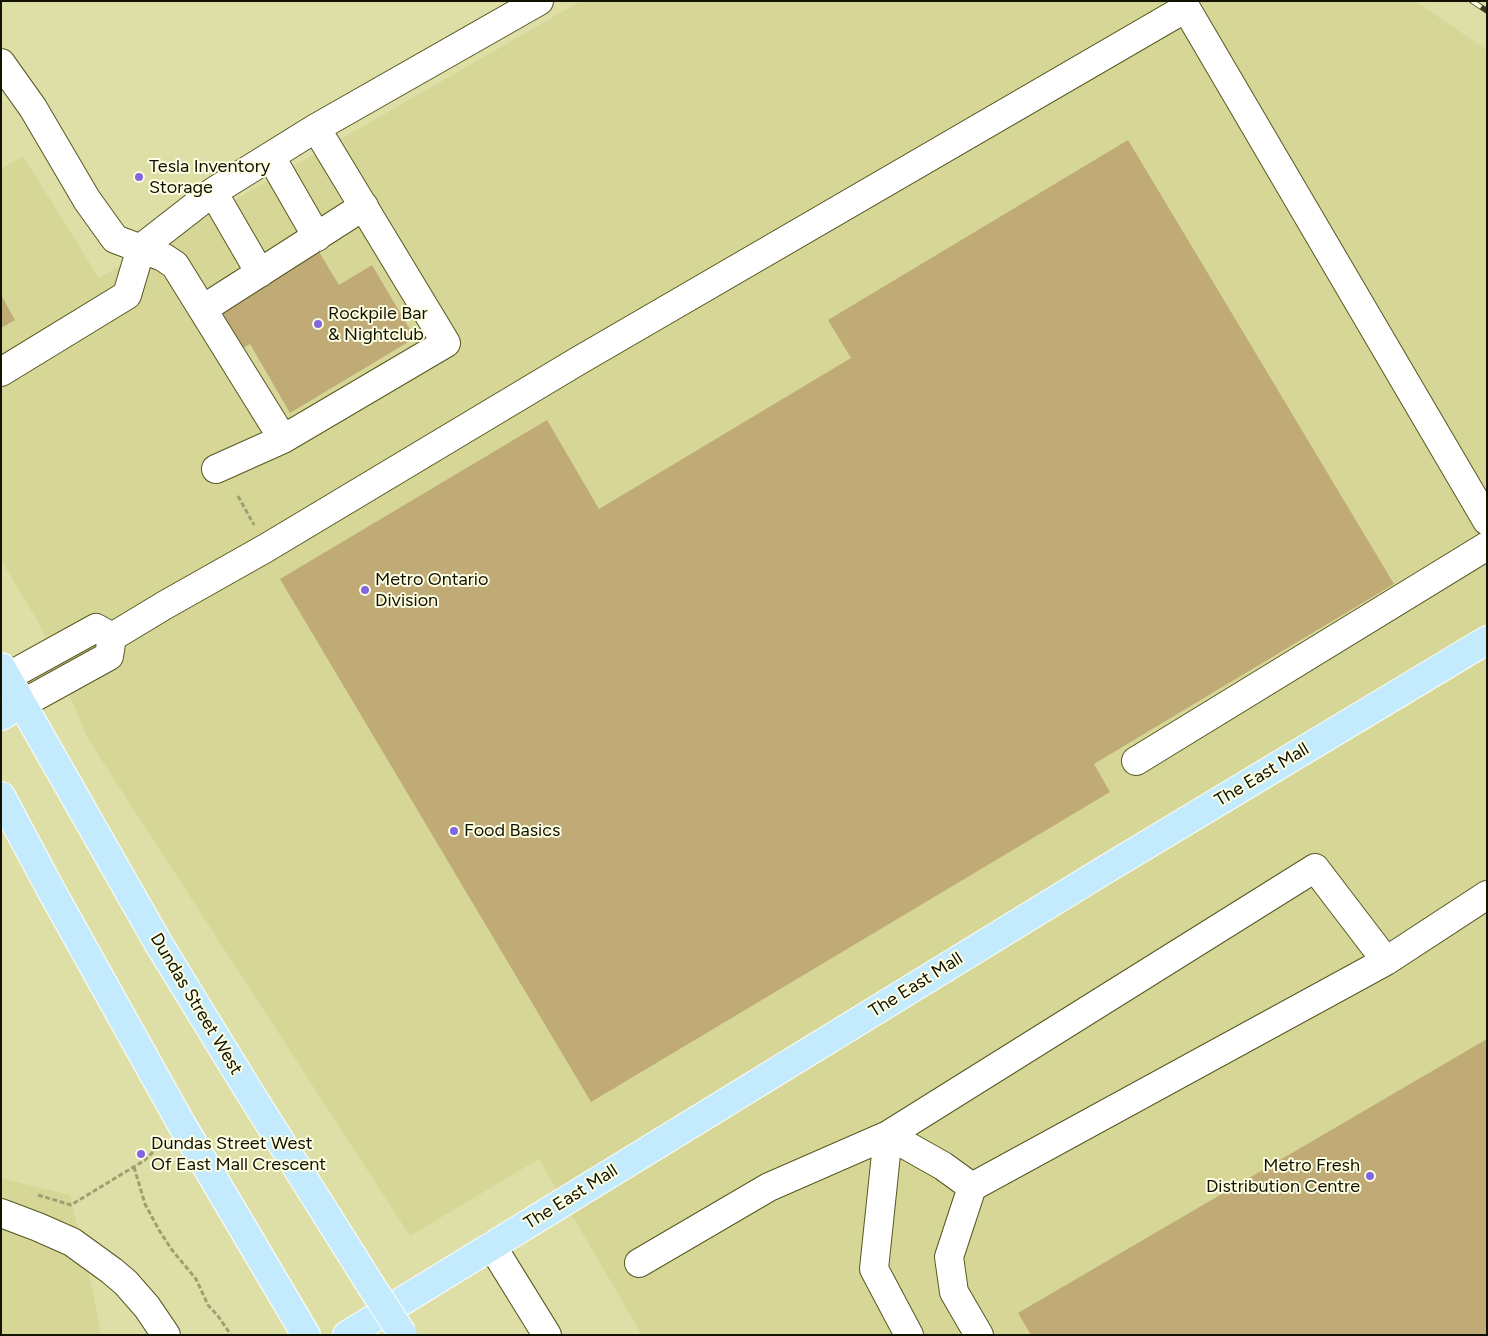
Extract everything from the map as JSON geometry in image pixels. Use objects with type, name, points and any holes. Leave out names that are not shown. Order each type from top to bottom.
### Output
[{"type":"main road","name":"The East Mall","points":[[347,1335],[1103,871],[1487,640]]},
{"type":"main road","name":"Dundas Street West","points":[[3,675],[12,710],[403,1335]]},
{"type":"main road","points":[[1,796],[51,890],[182,1125],[301,1327]]},
{"type":"street","points":[[1,372],[127,295],[141,248],[214,192],[316,128],[539,1]]},
{"type":"street","points":[[112,636],[266,548],[578,361],[1186,8],[1487,521]]},
{"type":"street","points":[[1,63],[33,108],[87,200],[115,239],[163,257],[175,265],[283,439]]},
{"type":"street","points":[[216,469],[283,439],[446,343],[316,128]]},
{"type":"street","points":[[271,157],[317,237]]},
{"type":"street","points":[[214,192],[260,273]]},
{"type":"street","points":[[203,309],[364,206]]},
{"type":"street","points":[[1136,761],[1487,546]]},
{"type":"street","points":[[3,675],[96,628],[112,636]]},
{"type":"street","points":[[12,710],[109,656],[112,636]]},
{"type":"street","points":[[638,1264],[769,1187],[888,1135],[1315,868],[1386,961]]},
{"type":"street","points":[[979,1335],[954,1292],[949,1257],[972,1187],[1386,961],[1487,895]]},
{"type":"street","points":[[888,1135],[943,1166],[972,1187]]},
{"type":"street","points":[[888,1135],[874,1269],[909,1335]]},
{"type":"street","points":[[1,1213],[72,1242],[112,1271],[126,1283],[147,1307],[166,1335]]},
{"type":"street","points":[[492,1246],[547,1335]]},
{"type":"path","points":[[36,1195],[71,1205],[145,1160],[182,1125]]},
{"type":"path","points":[[134,1167],[145,1204],[159,1230],[172,1250],[196,1279],[208,1305],[231,1335]]},
{"type":"shaded area","points":[[581,1],[1415,1],[1487,50],[1487,1335],[642,1335],[539,1159],[410,1236],[88,739],[40,625],[1,560],[1,169],[23,156],[99,278]]},
{"type":"shaded area","points":[[1,1178],[70,1195],[101,1335],[1,1335]]},
{"type":"building","points":[[1128,140],[1394,584],[1094,764],[1110,792],[591,1102],[280,579],[547,420],[599,509],[851,358],[828,320]]},
{"type":"building","name":"Rockpile Bar & Nightclub","points":[[319,252],[339,285],[372,265],[415,338],[290,413],[250,344],[243,348],[221,310]]},
{"type":"building","points":[[1,295],[15,320],[1,328]]},
{"type":"building","name":"Metro Fresh Distribution Centre","points":[[1487,1039],[1487,1335],[1031,1335],[1018,1313]]},
{"type":"railway","points":[[1472,1],[1487,11]]},
{"type":"place","name":"Tesla Inventory Storage","points":[[139,177]]},
{"type":"place","name":"Rockpile Bar & Nightclub","points":[[318,324]]},
{"type":"place","name":"Metro Ontario Division","points":[[365,590]]},
{"type":"place","name":"Food Basics","points":[[454,831]]},
{"type":"place","name":"Dundas Street West Of East Mall Crescent","points":[[141,1154]]},
{"type":"place","name":"Metro Fresh Distribution Centre","points":[[1370,1176]]}]
